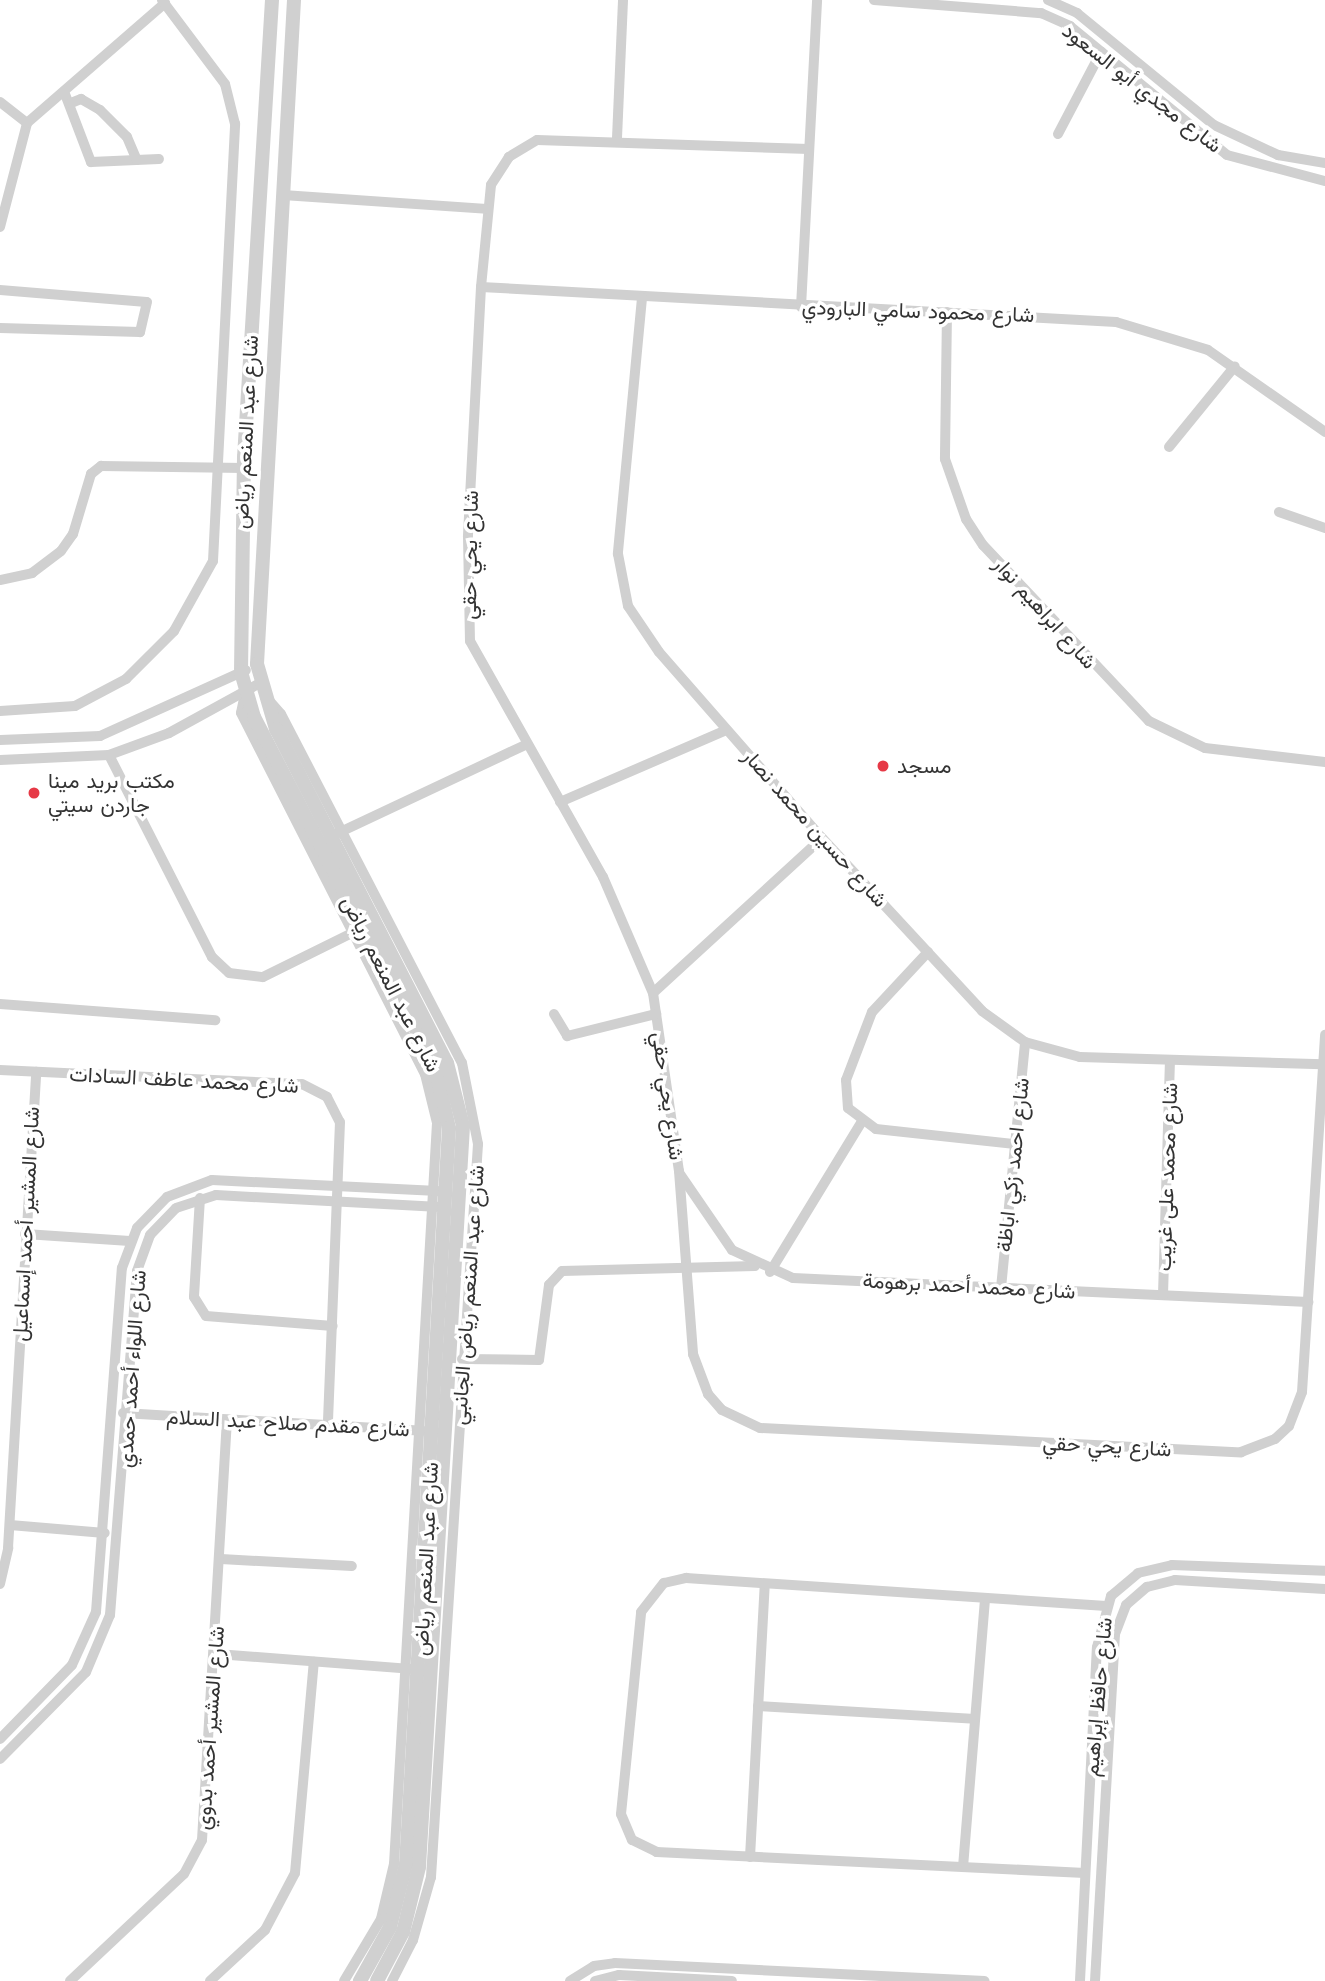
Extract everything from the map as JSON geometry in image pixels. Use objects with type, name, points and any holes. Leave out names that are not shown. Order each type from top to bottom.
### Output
[{"type":"street","name":"شارع عبد المنعم رياض","points":[[293,0],[257,664],[262,689],[447,1063],[468,1116],[446,1192]]},
{"type":"street","points":[[617,138],[623,0]]},
{"type":"street","points":[[801,307],[817,0]]},
{"type":"street","name":"شارع مجدي أبو السعود","points":[[874,0],[1041,13],[1101,52],[1227,155],[1325,181]]},
{"type":"street","name":"شارع مجدي أبو السعود","points":[[1048,0],[1077,13],[1224,131],[1278,155],[1325,163]]},
{"type":"street","name":"شارع عبد المنعم رياض","points":[[274,1],[243,468],[241,673],[245,694],[435,1066],[449,1128],[427,1670],[427,1845],[411,1911],[377,1981]]},
{"type":"street","points":[[0,227],[27,123],[68,98],[163,2],[225,84],[233,108],[238,159],[221,467],[208,579],[158,652],[85,702],[0,711]]},
{"type":"street","points":[[1058,134],[1101,52]]},
{"type":"street","points":[[68,98],[91,162],[159,159]]},
{"type":"street","points":[[68,98],[81,99],[100,110],[127,137],[137,160]]},
{"type":"street","points":[[0,102],[27,123]]},
{"type":"street","name":"شارع يحي حقي","points":[[809,149],[553,137],[522,147],[498,170],[487,209],[481,287],[467,623],[477,659],[621,914],[653,993],[679,1171],[685,1267],[698,1375],[722,1410],[760,1427],[1241,1452],[1275,1439],[1298,1410],[1308,1302],[1325,1035]]},
{"type":"street","points":[[283,195],[487,209]]},
{"type":"street","points":[[259,251],[271,258],[281,254]]},
{"type":"street","name":"شارع محمود سامي البارودي","points":[[481,287],[801,307],[947,312],[1148,328],[1235,366],[1325,432]]},
{"type":"street","points":[[0,290],[146,302],[140,332],[0,328]]},
{"type":"street","points":[[254,295],[269,291],[278,301]]},
{"type":"street","name":"شارع حسين محمد نصار","points":[[642,298],[621,581],[642,631],[822,838],[982,1011],[1025,1042],[1080,1057],[1323,1064]]},
{"type":"street","name":"شارع ابراهيم نوار","points":[[947,312],[945,458],[966,519],[983,545],[1149,721],[1205,748],[1325,762]]},
{"type":"street","points":[[1169,447],[1235,366]]},
{"type":"street","points":[[0,580],[32,573],[61,551],[73,534],[91,474],[101,467],[243,468]]},
{"type":"street","points":[[1279,512],[1325,528]]},
{"type":"street","points":[[0,740],[100,736],[257,664]]},
{"type":"street","points":[[0,760],[109,755],[245,694],[262,689]]},
{"type":"street","name":"شارع عبد المنعم رياض الجانبي","points":[[245,694],[241,713],[433,1098],[446,1192]]},
{"type":"street","points":[[560,802],[726,730]]},
{"type":"street","points":[[336,834],[527,744]]},
{"type":"street","points":[[109,755],[207,946],[229,973],[263,977],[352,933]]},
{"type":"street","points":[[653,993],[822,838]]},
{"type":"street","points":[[928,952],[889,988],[868,1021],[845,1087],[848,1108],[861,1123],[1015,1144]]},
{"type":"street","points":[[0,1004],[215,1020]]},
{"type":"street","points":[[554,1014],[567,1036],[656,1014]]},
{"type":"street","name":"شارع احمد زكي اباظة","points":[[1001,1288],[1025,1042]]},
{"type":"street","name":"شارع محمد على غريب","points":[[1163,1295],[1170,1060]]},
{"type":"street","name":"شارع محمد عاطف السادات","points":[[0,1070],[315,1088],[340,1122],[340,1201],[328,1426]]},
{"type":"street","name":"شارع المشير أحمد إسماعيل","points":[[0,1584],[10,1525],[36,1072]]},
{"type":"street","name":"شارع عبد المنعم رياض الجانبي","points":[[344,1981],[371,1939],[391,1883],[427,1670],[462,1359],[460,1291],[476,1193],[468,1116]]},
{"type":"street","points":[[770,1272],[861,1123]]},
{"type":"street","name":"شارع محمد أحمد برهومة","points":[[679,1171],[713,1230],[755,1266],[770,1272],[1001,1288],[1308,1302]]},
{"type":"street","name":"شارع اللواء أحمد حمدي","points":[[0,1739],[50,1692],[86,1638],[106,1533],[118,1306],[130,1241],[151,1211],[189,1186],[232,1181],[476,1193]]},
{"type":"street","points":[[333,1326],[206,1316],[194,1297],[200,1198],[340,1201],[474,1209]]},
{"type":"street","name":"شارع اللواء أحمد حمدي","points":[[0,1759],[86,1671],[110,1615],[142,1252],[162,1221],[200,1198]]},
{"type":"street","name":"شارع عبد المنعم رياض","points":[[360,1981],[390,1927],[403,1886],[427,1670],[460,1291],[445,1208]]},
{"type":"street","name":"شارع عبد المنعم رياض الجانبي","points":[[427,1670],[422,1431],[445,1208]]},
{"type":"street","points":[[25,1234],[130,1241]]},
{"type":"street","points":[[462,1359],[539,1360],[549,1284],[562,1271],[755,1266]]},
{"type":"street","name":"شارع مقدم صلاح عبد السلام","points":[[113,1413],[422,1431]]},
{"type":"street","name":"شارع المشير أحمد بدوي","points":[[70,1981],[184,1874],[198,1852],[217,1654],[227,1420]]},
{"type":"street","points":[[10,1525],[106,1533]]},
{"type":"street","points":[[221,1559],[352,1566]]},
{"type":"street","name":"شارع حافظ إبراهيم","points":[[1080,1981],[1093,1739],[1106,1605],[1123,1583],[1155,1567],[1260,1567],[1325,1571]]},
{"type":"street","points":[[1260,1567],[1260,1585]]},
{"type":"street","points":[[1086,1872],[650,1851],[632,1840],[621,1814],[647,1598],[678,1578],[1106,1605]]},
{"type":"street","name":"شارع حافظ إبراهيم","points":[[1095,1981],[1115,1634],[1125,1605],[1147,1587],[1175,1580],[1325,1589]]},
{"type":"street","points":[[750,1857],[765,1584]]},
{"type":"street","points":[[963,1867],[985,1598]]},
{"type":"street","points":[[217,1654],[427,1670]]},
{"type":"street","points":[[210,1981],[265,1930],[295,1873],[314,1662]]},
{"type":"street","points":[[758,1706],[975,1719]]},
{"type":"street","points":[[9,1731],[19,1742]]},
{"type":"street","points":[[1093,1739],[1108,1741]]},
{"type":"street","points":[[392,1981],[424,1909],[427,1845]]},
{"type":"street","points":[[629,1976],[630,1964]]},
{"type":"street","points":[[570,1981],[594,1966],[630,1964],[985,1981]]},
{"type":"street","points":[[594,1981],[629,1976],[732,1981]]},
{"type":"place","name":"مسجد","points":[[883,766]]},
{"type":"place","name":"مكتب بريد مينا جاردن سيتي","points":[[34,793]]}]
